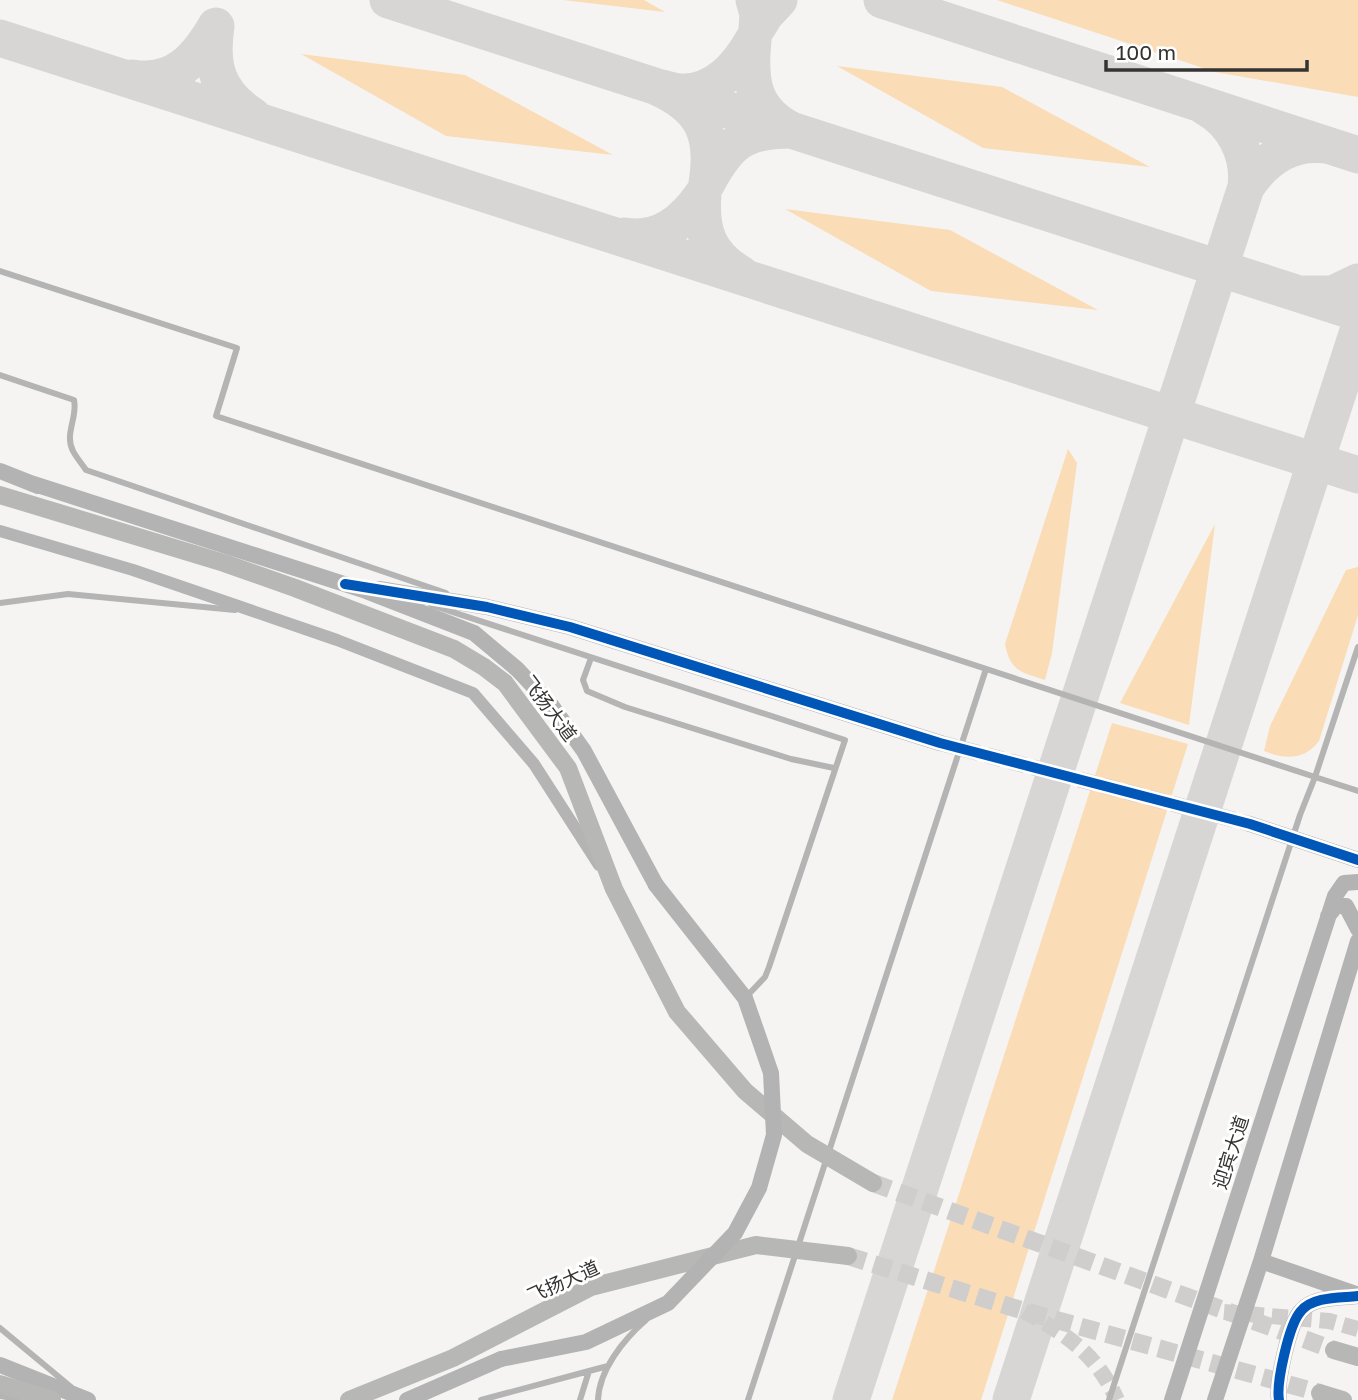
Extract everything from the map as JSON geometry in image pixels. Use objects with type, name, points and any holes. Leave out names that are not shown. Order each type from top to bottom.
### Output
[{"type":"main road","points":[[0,471],[224,564]]},
{"type":"main road","points":[[31,483],[345,584],[474,633],[517,669],[551,705],[584,751],[656,885],[745,998],[771,1073],[774,1135],[759,1188],[735,1233],[668,1303],[586,1342],[501,1359],[407,1400]]},
{"type":"main road","name":"飞扬大道","points":[[0,495],[224,564],[454,649],[505,683],[568,768],[614,889],[677,1012],[745,1091],[807,1144],[873,1183]]},
{"type":"main road","points":[[345,584],[487,607],[570,627],[940,743]]},
{"type":"main road","points":[[1250,824],[1358,860]]},
{"type":"main road","name":"迎宾大道","points":[[1172,1400],[1335,896],[1344,883],[1358,881]]},
{"type":"main road","points":[[1328,916],[1336,906],[1346,906],[1358,929]]},
{"type":"main road","points":[[1215,1400],[1261,1261],[1358,941]]},
{"type":"main road","name":"飞扬大道","points":[[349,1400],[453,1358],[591,1287],[756,1245],[848,1256]]},
{"type":"main road","points":[[1261,1261],[1358,1296]]},
{"type":"main road","points":[[1279,1400],[1280,1373],[1287,1344],[1301,1310],[1319,1300],[1358,1296]]},
{"type":"main road","points":[[1334,1350],[1358,1357]]},
{"type":"main road","points":[[0,1365],[86,1399]]},
{"type":"main road","points":[[0,1384],[52,1400]]},
{"type":"main road","points":[[1320,1393],[1343,1400]]},
{"type":"street","points":[[0,531],[133,570],[337,640],[473,693],[534,764],[614,889]]},
{"type":"lane","points":[[0,271],[237,348],[216,416],[1358,791]]},
{"type":"lane","points":[[0,375],[74,400],[76,408],[70,432],[71,449],[86,470],[487,607]]},
{"type":"lane","points":[[401,592],[591,658],[845,740],[765,977],[745,998]]},
{"type":"lane","points":[[0,603],[68,594],[255,612]]},
{"type":"lane","points":[[1109,1400],[1300,815],[1315,778],[1358,647]]},
{"type":"lane","points":[[591,658],[583,680],[587,691],[625,707],[792,759],[834,768]]},
{"type":"lane","points":[[748,1400],[986,669]]},
{"type":"lane","points":[[598,1400],[608,1366],[631,1333],[668,1303]]},
{"type":"lane","points":[[0,1328],[86,1399]]},
{"type":"lane","points":[[481,1400],[608,1366]]},
{"type":"lane","points":[[580,1400],[589,1371]]},
{"type":"lane","points":[[0,1396],[24,1400]]},
{"type":"shaded area","points":[[563,0],[644,0],[665,12]]},
{"type":"shaded area","points":[[997,0],[1358,0],[1358,97],[1215,72]]},
{"type":"shaded area","points":[[301,54],[465,75],[613,155],[446,136]]},
{"type":"shaded area","points":[[837,66],[1002,87],[1150,167],[983,148]]},
{"type":"shaded area","points":[[785,209],[950,230],[1098,310],[931,291]]},
{"type":"shaded area","points":[[1068,449],[1077,463],[1052,653],[1045,680],[1018,669],[1010,660],[1005,644]]},
{"type":"shaded area","points":[[1215,524],[1189,725],[1120,703]]},
{"type":"shaded area","points":[[1358,567],[1358,615],[1319,741],[1301,755],[1287,757],[1264,751],[1270,726],[1346,570]]},
{"type":"shaded area","points":[[1112,723],[1188,744],[981,1400],[892,1400]]},
{"type":"taxiway","points":[[388,0],[1358,313]]},
{"type":"taxiway","points":[[754,0],[758,14],[757,28],[779,0]]},
{"type":"taxiway","points":[[882,0],[1358,155]]},
{"type":"taxiway","points":[[132,78],[160,77],[183,67],[201,49],[216,26],[214,54],[219,77],[231,98],[253,116]]},
{"type":"taxiway","points":[[0,38],[1358,475]]},
{"type":"taxiway","points":[[753,40],[752,68],[756,92],[768,113],[791,130],[761,133],[740,141],[723,157],[707,183],[709,150],[702,124],[685,104],[657,87],[682,92],[707,87],[734,67],[753,40]]},
{"type":"taxiway","points":[[1205,107],[1224,121],[1238,140],[1245,163],[1246,187],[1261,168],[1279,154],[1300,146],[1324,145]]},
{"type":"taxiway","points":[[851,1400],[1246,187]]},
{"type":"taxiway","points":[[624,236],[648,236],[670,228],[688,213],[703,194],[703,219],[708,240],[721,259],[741,274]]},
{"type":"taxiway","points":[[1305,294],[1333,294],[1358,282]]},
{"type":"taxiway","points":[[1011,1400],[1358,331]]},
{"type":"tunnel","points":[[940,743],[1250,824]]},
{"type":"tunnel","points":[[873,1183],[1334,1350]]},
{"type":"tunnel","points":[[848,1256],[1024,1311],[1320,1393]]},
{"type":"tunnel","points":[[1024,1311],[1054,1328],[1079,1347],[1100,1370],[1117,1400]]},
{"type":"tunnel","points":[[1224,1312],[1329,1321],[1358,1329]]},
{"type":"cycle path","points":[[345,584],[487,607],[570,627],[940,743],[1250,824],[1358,860]]},
{"type":"cycle path","points":[[1279,1400],[1284,1354],[1292,1328],[1301,1311],[1320,1300],[1358,1296]]}]
